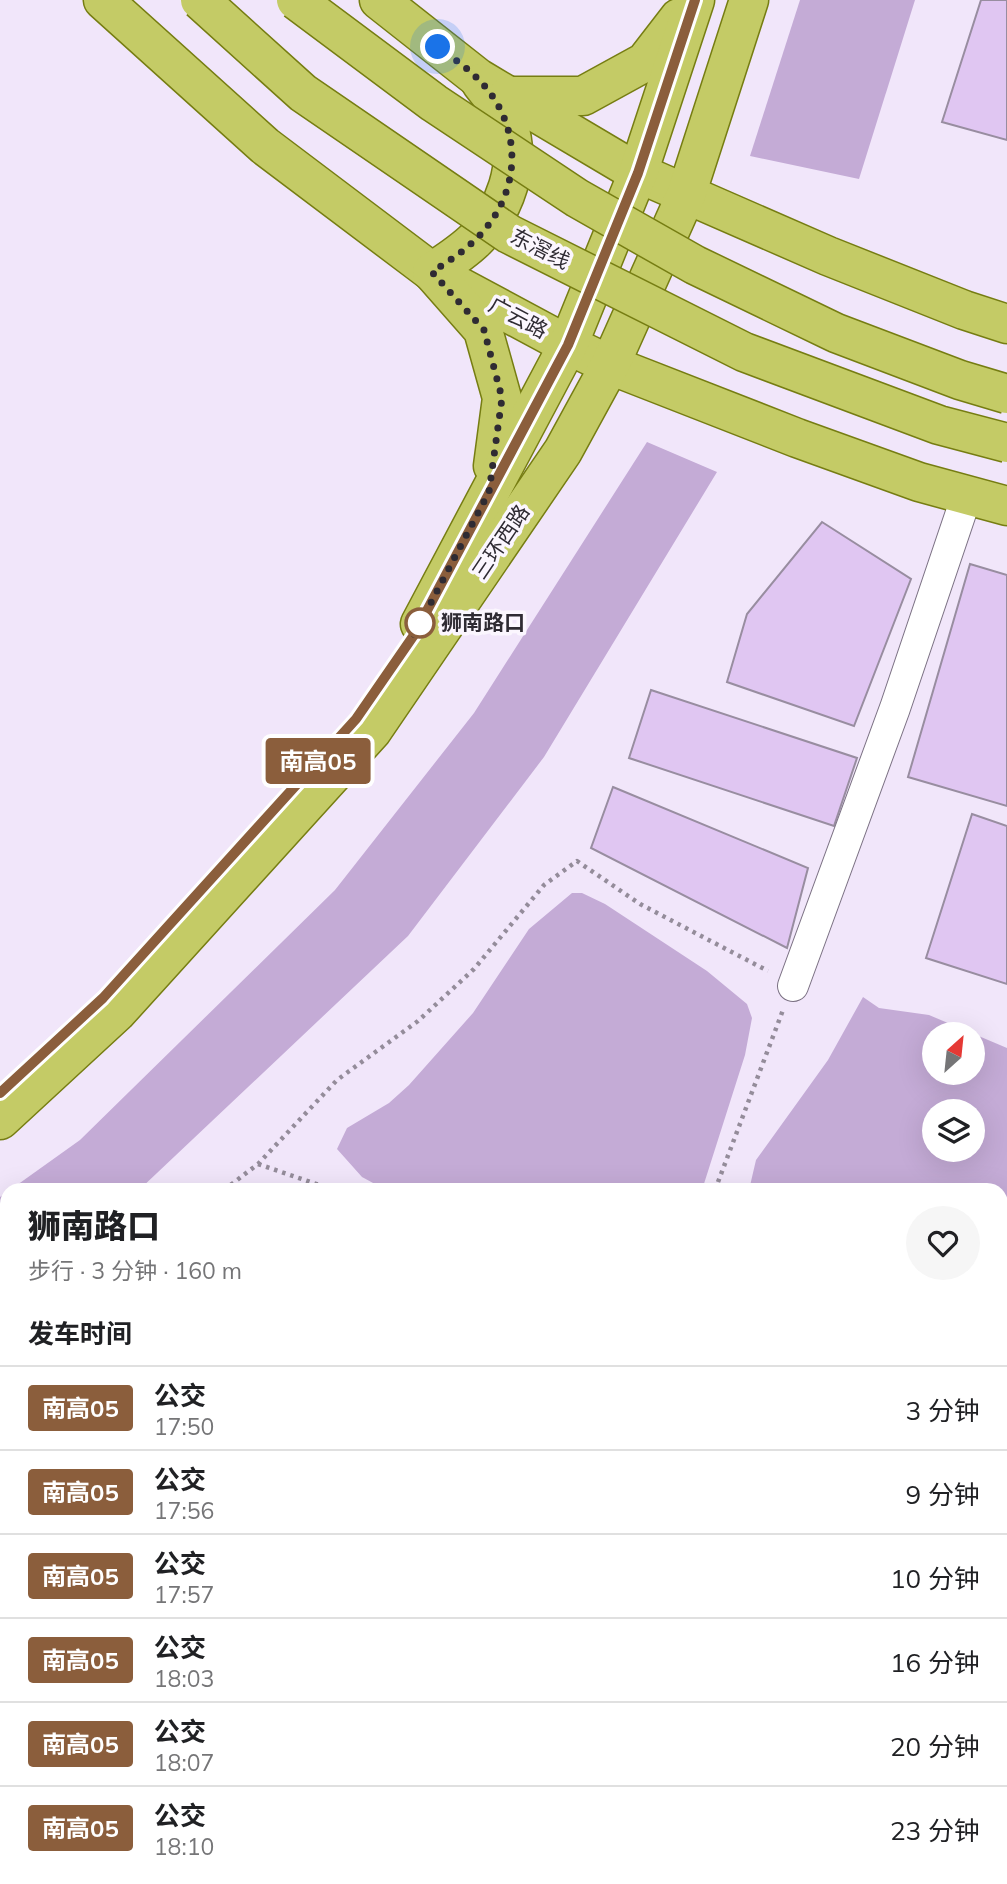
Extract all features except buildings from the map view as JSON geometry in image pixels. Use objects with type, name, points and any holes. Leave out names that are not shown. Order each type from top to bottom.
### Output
[{"type":"main road","name":"广云路","points":[[103,0],[265,146],[432,272],[610,365],[797,439],[919,482],[1007,506]]},
{"type":"main road","name":"东滘线","points":[[200,0],[303,93],[509,234],[744,352],[939,425],[1007,443]]},
{"type":"main road","points":[[296,0],[434,103],[577,198],[695,265],[836,333],[960,380],[1007,394]]},
{"type":"main road","points":[[379,0],[493,87],[638,173],[841,261],[964,310],[1007,324]]},
{"type":"main road","points":[[493,87],[583,96],[645,62],[694,0]]},
{"type":"main road","name":"三环西路","points":[[0,1093],[103,998],[356,719],[414,635],[568,345],[638,173],[694,0]]},
{"type":"main road","name":"三环西路","points":[[0,1120],[117,1012],[372,732],[563,451],[610,365],[686,195],[748,0]]},
{"type":"main road","points":[[489,492],[502,398],[484,330],[432,272],[477,238],[500,207],[509,183],[513,146],[508,123],[499,107],[493,87]]},
{"type":"lane","points":[[793,986],[895,708],[967,495]]},
{"type":"path","points":[[233,1183],[258,1164],[337,1080],[418,1021],[474,969],[544,885],[577,861],[640,904],[755,963],[793,986],[718,1183]]},
{"type":"path","points":[[258,1164],[314,1183]]},
{"type":"shaded area","points":[[800,0],[915,0],[859,179],[750,156]]},
{"type":"shaded area","points":[[647,442],[717,472],[544,757],[408,936],[146,1183],[20,1183],[80,1140],[335,890],[474,713]]},
{"type":"shaded area","points":[[572,893],[582,893],[605,904],[707,971],[747,1004],[752,1018],[745,1055],[704,1183],[373,1183],[362,1177],[337,1149],[347,1128],[389,1103],[409,1085],[473,1013],[529,929]]},
{"type":"shaded area","points":[[863,997],[879,1008],[929,1015],[946,1022],[922,1022],[922,1085],[985,1085],[985,1039],[1007,1048],[1007,1183],[751,1183],[756,1160],[828,1060]]},
{"type":"bus line","name":"南高05","points":[[0,1093],[103,998],[356,719],[414,635],[568,345],[638,173],[695,0]]},
{"type":"place","name":"狮南路口","points":[[420,623]]},
{"type":"route","points":[[420,623],[414,635],[489,492],[502,398],[484,330],[432,272],[477,238],[500,207],[509,183],[513,146],[508,123],[478,78],[438,47]]}]
